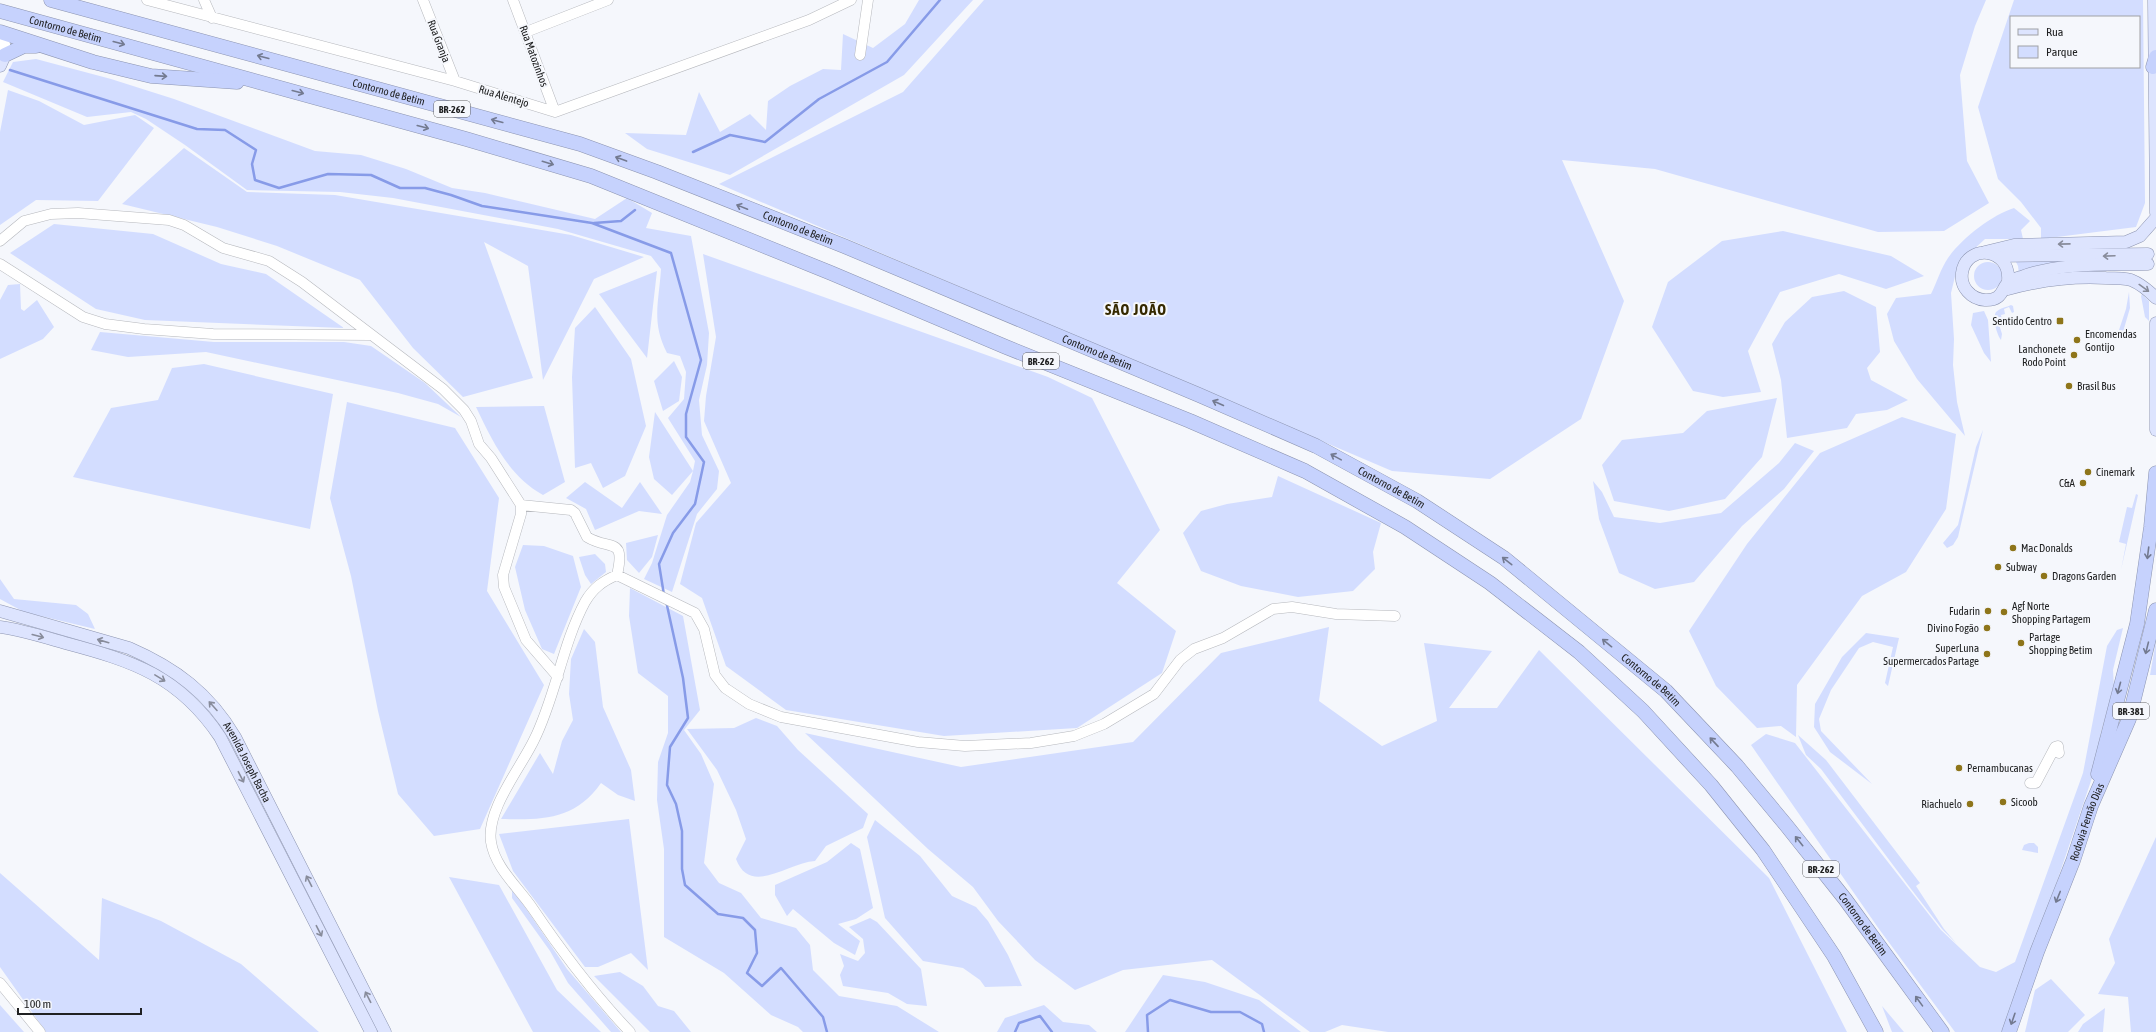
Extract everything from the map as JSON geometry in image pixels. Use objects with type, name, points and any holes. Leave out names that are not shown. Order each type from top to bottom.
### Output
[{"type":"highway","name":"Contorno de Betim","points":[[51,0],[580,144],[657,172],[844,246],[1199,395],[1323,449],[1417,501],[1504,558],[1666,691],[1737,766],[1786,825],[1845,899],[1942,1032]]},
{"type":"highway","name":"Contorno de Betim","points":[[0,11],[466,138],[599,179],[702,219],[1006,347],[1190,421],[1305,471],[1406,527],[1490,583],[1579,652],[1643,711],[1711,785],[1763,850],[1834,956],[1876,1032]]},
{"type":"highway","name":"BR-262","points":[[0,32],[94,62],[151,76],[268,84]]},
{"type":"highway","name":"BR-262","points":[[2,60],[24,46],[42,46]]},
{"type":"highway","name":"BR-381","points":[[2091,806],[2149,543],[2156,472]]},
{"type":"highway","name":"Rodovia Fernão Dias","points":[[2009,1032],[2037,952],[2073,861],[2091,806],[2129,719],[2156,610]]},
{"type":"main road","points":[[2154,0],[2156,213]]},
{"type":"main road","points":[[1984,252],[1997,256],[2148,259],[2054,268],[2030,273],[2007,286],[1997,297],[1984,300],[1970,294],[1963,285],[1962,272],[1965,264],[1970,258],[1984,252],[2014,245],[2126,242],[2140,236],[2156,218]]},
{"type":"main road","points":[[1997,256],[2007,267],[2007,286]]},
{"type":"main road","points":[[2007,286],[2042,280],[2101,277],[2130,280],[2142,286],[2156,298]]},
{"type":"main road","points":[[2156,324],[2156,430]]},
{"type":"main road","name":"Avenida Joseph Bacha","points":[[0,611],[129,648],[177,673],[213,705],[226,721],[235,737],[385,1032]]},
{"type":"main road","name":"Avenida Joseph Bacha","points":[[0,627],[76,646],[145,668],[187,697],[208,719],[227,750],[371,1032]]},
{"type":"street","name":"Rua Alentejo","points":[[147,0],[455,81],[555,112]]},
{"type":"street","points":[[204,0],[212,18]]},
{"type":"street","name":"Rua Granja","points":[[423,0],[455,81]]},
{"type":"street","name":"Rua Matozinhos","points":[[513,0],[555,112]]},
{"type":"street","points":[[526,32],[608,0]]},
{"type":"street","points":[[555,112],[809,20],[851,0]]},
{"type":"street","points":[[860,55],[868,0]]},
{"type":"street","name":"BR-262","points":[[0,36],[5,44],[2,60]]},
{"type":"street","points":[[0,241],[24,221],[51,214],[78,213],[169,220],[184,225],[223,248],[269,261],[302,282],[443,389],[464,410],[471,421],[479,444],[491,458],[521,506],[521,514],[504,575],[504,587],[526,640],[558,676]]},
{"type":"street","points":[[0,264],[83,317],[105,324],[144,329],[213,334],[371,335]]},
{"type":"street","points":[[521,506],[571,510],[587,537],[610,544],[617,549],[620,555],[617,575]]},
{"type":"street","points":[[617,575],[695,613],[704,629],[715,675],[725,688],[749,704],[781,717],[918,742],[965,746],[1031,743],[1074,736],[1104,724],[1154,694],[1180,660],[1194,649],[1223,638],[1273,609],[1292,606],[1336,614],[1396,616]]},
{"type":"street","points":[[617,575],[600,583],[586,601],[564,654],[550,703],[534,740],[495,813],[491,829],[491,842],[495,855],[504,871],[553,939],[596,994],[630,1032]]},
{"type":"street","points":[[2030,783],[2036,783],[2055,747],[2058,746],[2060,753]]},
{"type":"street","points":[[0,983],[40,1032]]},
{"type":"green space","points":[[919,0],[973,0],[904,75],[730,175],[647,149],[625,133],[686,135],[699,92],[720,132],[750,114],[766,130],[768,101],[790,86],[823,69],[841,70],[843,34],[873,48],[905,24]]},
{"type":"green space","points":[[984,0],[1986,0],[1975,26],[1960,75],[1967,161],[1989,203],[1944,231],[1878,232],[1655,169],[1562,160],[1624,301],[1581,419],[1490,479],[1392,471],[719,184],[903,92]]},
{"type":"green space","points":[[2014,0],[2143,0],[2145,203],[2136,227],[2041,239],[2041,228],[2021,202],[1998,179],[1978,107]]},
{"type":"green space","points":[[36,59],[111,79],[174,99],[315,151],[361,155],[406,169],[452,188],[485,193],[595,219],[627,198],[652,213],[646,228],[691,236],[709,333],[707,365],[699,400],[702,435],[719,471],[717,489],[697,514],[672,592],[644,579],[652,563],[667,515],[690,482],[695,461],[668,418],[684,399],[686,372],[680,356],[667,353],[662,342],[657,312],[661,269],[651,256],[558,229],[393,198],[340,192],[247,190],[185,145],[146,119],[131,112],[87,117],[3,82],[13,62]]},
{"type":"green space","points":[[8,90],[39,101],[84,125],[135,115],[154,128],[98,201],[36,200],[0,225],[0,132]]},
{"type":"green space","points":[[184,148],[247,192],[335,195],[571,235],[644,257],[594,279],[543,380],[528,266],[484,242],[533,378],[463,397],[413,348],[360,280],[277,246],[217,227],[122,204]]},
{"type":"green space","points":[[2014,208],[2030,221],[2021,230],[2023,239],[1985,239],[1958,264],[1951,293],[1954,339],[1953,365],[1957,402],[1965,436],[1917,379],[1894,341],[1887,314],[1896,298],[1931,294],[1941,271],[1954,250],[1978,228],[2005,211]]},
{"type":"green space","points":[[54,224],[153,234],[221,264],[266,274],[344,328],[145,320],[96,309],[10,253]]},
{"type":"green space","points":[[1783,231],[1891,256],[1924,276],[1886,289],[1839,274],[1780,292],[1748,351],[1761,392],[1723,397],[1693,391],[1652,327],[1668,282],[1722,241]]},
{"type":"green space","points":[[703,254],[1048,377],[1092,398],[1160,530],[1117,583],[1176,631],[1162,673],[1077,728],[944,736],[786,710],[726,666],[702,598],[680,584],[696,523],[731,483],[704,421],[706,396],[716,337]]},
{"type":"green space","points":[[2014,258],[2062,261],[2041,265],[2019,274],[2018,266]]},
{"type":"green space","points":[[1988,262],[1998,266],[2002,276],[1998,286],[1988,290],[1978,286],[1974,276],[1978,266]]},
{"type":"green space","points":[[657,271],[647,358],[599,294]]},
{"type":"green space","points":[[20,284],[21,309],[24,311],[37,300],[54,327],[43,339],[0,359],[0,300],[8,285]]},
{"type":"green space","points":[[1844,291],[1876,307],[1880,352],[1867,368],[1871,380],[1908,400],[1887,410],[1856,414],[1847,428],[1787,438],[1781,380],[1772,344],[1785,322],[1812,297]]},
{"type":"green space","points":[[2129,292],[2130,308],[2123,332],[2119,330],[2126,309]]},
{"type":"green space","points":[[2142,294],[2149,301],[2149,321],[2145,317],[2141,296]]},
{"type":"green space","points":[[2011,305],[2013,306],[2014,312],[2012,313],[2009,307],[2004,309],[2005,314],[2001,315],[2002,320],[1998,321],[2002,334],[2001,340],[1996,326],[1995,315],[1999,310]]},
{"type":"green space","points":[[595,307],[631,359],[646,426],[625,476],[603,488],[591,463],[575,468],[572,377],[575,328]]},
{"type":"green space","points":[[1984,311],[1988,320],[1991,362],[1984,353],[1971,325],[1973,313]]},
{"type":"green space","points":[[100,332],[214,342],[344,342],[371,346],[425,383],[461,417],[438,404],[398,393],[206,352],[128,357],[91,350]]},
{"type":"green space","points":[[674,361],[682,377],[679,401],[663,411],[654,381]]},
{"type":"green space","points":[[204,364],[333,394],[310,529],[73,477],[111,408],[158,400],[172,368]]},
{"type":"green space","points":[[1777,398],[1762,457],[1725,499],[1669,511],[1614,501],[1602,465],[1622,440],[1683,433],[1707,411]]},
{"type":"green space","points":[[347,402],[455,428],[499,498],[487,591],[544,685],[480,829],[434,836],[398,794],[378,711],[351,576],[330,498]]},
{"type":"green space","points":[[544,406],[565,482],[543,495],[520,478],[511,468],[495,445],[476,407]]},
{"type":"green space","points":[[655,412],[693,471],[672,495],[654,479],[649,457]]},
{"type":"green space","points":[[1902,417],[1956,434],[1946,509],[1906,572],[1862,596],[1797,685],[1796,737],[1781,726],[1757,728],[1716,686],[1689,631],[1747,544],[1820,453]]},
{"type":"green space","points":[[1983,430],[1958,537],[1953,545],[1947,548],[1943,543],[1958,525],[1976,447]]},
{"type":"green space","points":[[1795,443],[1814,451],[1784,489],[1742,526],[1694,582],[1655,589],[1619,573],[1599,519],[1593,481],[1602,492],[1614,517],[1660,523],[1721,513],[1779,463]]},
{"type":"green space","points":[[1278,476],[1381,523],[1373,552],[1375,569],[1353,591],[1298,597],[1241,586],[1201,571],[1183,533],[1201,511],[1227,504],[1272,497]]},
{"type":"green space","points":[[585,482],[622,508],[640,482],[662,514],[639,511],[595,530],[586,509],[566,498]]},
{"type":"green space","points":[[2136,494],[2138,495],[2121,570],[2126,544],[2119,542],[2127,507],[2132,508]]},
{"type":"green space","points":[[658,535],[652,557],[639,573],[627,560],[626,543]]},
{"type":"green space","points":[[523,545],[544,546],[573,556],[581,587],[554,654],[542,649],[525,610],[515,567]]},
{"type":"green space","points":[[595,554],[605,564],[606,572],[591,584],[585,575],[579,557]]},
{"type":"green space","points":[[0,579],[14,599],[76,605],[88,614],[95,629],[24,612],[0,599]]},
{"type":"green space","points":[[630,588],[683,616],[700,710],[684,730],[701,754],[714,784],[704,863],[719,883],[741,893],[761,918],[796,928],[810,945],[813,970],[839,996],[897,1006],[939,1032],[803,1032],[798,1027],[771,1015],[724,973],[664,937],[664,849],[657,800],[658,762],[668,733],[668,696],[638,673],[629,616]]},
{"type":"green space","points":[[1329,627],[1319,701],[1382,746],[1437,721],[1424,643],[1492,651],[1449,708],[1497,708],[1539,650],[1769,878],[1847,1032],[1388,1032],[1342,1025],[1325,1032],[1310,1032],[1212,960],[1123,970],[1075,990],[1035,960],[998,921],[973,887],[928,849],[805,733],[961,767],[1133,742],[1221,653]]},
{"type":"green space","points":[[2123,628],[2113,670],[2114,687],[2101,732],[2094,772],[2006,1032],[1955,1032],[1879,929],[1751,745],[1766,734],[1795,743],[1941,930],[1980,967],[1996,972],[2015,962],[2083,773],[2107,646],[2117,630]]},
{"type":"green space","points":[[584,629],[595,642],[603,707],[631,770],[635,801],[618,795],[601,783],[591,795],[569,811],[544,818],[501,819],[540,753],[553,774],[562,741],[573,720],[569,694],[571,659]]},
{"type":"green space","points":[[1866,633],[1899,638],[1888,686],[1885,683],[1893,647],[1873,642],[1859,648],[1831,690],[1819,719],[1821,731],[1872,784],[1830,752],[1814,727],[1815,704],[1842,657]]},
{"type":"green space","points":[[2156,641],[2156,675],[2150,675]]},
{"type":"green space","points":[[756,718],[777,726],[798,750],[868,814],[863,828],[826,846],[815,861],[760,877],[751,875],[742,870],[736,859],[746,839],[736,810],[717,770],[687,729],[734,728]]},
{"type":"green space","points":[[1798,735],[1826,760],[1920,883],[1916,886],[1944,929],[1956,943],[1942,929],[1821,769],[1806,755]]},
{"type":"green space","points":[[629,819],[648,970],[631,953],[598,967],[585,967],[513,871],[499,834]]},
{"type":"green space","points":[[875,820],[920,856],[952,896],[976,907],[988,921],[1008,955],[1022,986],[985,987],[980,980],[963,968],[923,961],[885,918],[867,837]]},
{"type":"green space","points":[[2156,837],[2156,1032],[2131,1032],[2128,997],[2098,994],[2115,963],[2109,939]]},
{"type":"green space","points":[[851,843],[860,849],[873,908],[856,919],[838,924],[860,941],[855,955],[834,943],[793,909],[787,916],[775,895],[775,885],[827,862]]},
{"type":"green space","points":[[2034,843],[2038,847],[2038,853],[2022,850],[2024,845]]},
{"type":"green space","points":[[0,873],[99,960],[102,898],[161,921],[241,964],[319,1032],[46,1032],[0,967]]},
{"type":"green space","points":[[449,877],[499,885],[557,990],[601,1032],[533,1032]]},
{"type":"green space","points":[[512,888],[567,969],[621,1032],[611,1032],[568,983],[550,951],[512,898]]},
{"type":"green space","points":[[870,918],[877,922],[921,969],[927,1006],[907,1004],[888,993],[843,986],[840,975],[844,966],[840,954],[858,961],[865,953],[863,939],[849,927]]},
{"type":"green space","points":[[620,972],[643,986],[658,1006],[674,1011],[691,1032],[650,1032],[594,976]]},
{"type":"green space","points":[[1163,975],[1205,982],[1259,1000],[1301,1032],[1125,1032]]},
{"type":"green space","points":[[2051,979],[2085,1015],[2068,1032],[2025,1032],[2035,990]]},
{"type":"green space","points":[[0,1005],[24,1032],[0,1032]]},
{"type":"green space","points":[[1044,1005],[1063,1022],[1089,1025],[1097,1032],[997,1032],[1005,1018]]},
{"type":"green space","points":[[1882,1006],[1904,1032],[1892,1032]]},
{"type":"green space","points":[[2105,1008],[2103,1032],[2078,1032],[2083,1024]]},
{"type":"waterway","points":[[693,152],[730,135],[765,142],[819,99],[887,62],[940,0]]},
{"type":"waterway","points":[[10,70],[197,129],[225,130],[256,150],[252,164],[255,180],[279,188],[328,174],[371,175],[400,188],[425,188],[482,206],[592,223],[671,253],[701,360],[686,414],[686,437],[704,462],[695,504],[673,533],[659,564],[664,595]]},
{"type":"waterway","points":[[594,223],[621,221],[635,210]]},
{"type":"waterway","points":[[666,601],[683,678],[688,718],[670,747],[667,785],[676,804],[682,831],[682,869],[685,885],[718,914],[743,918],[755,930],[757,953],[747,973],[762,986],[781,968],[823,1017],[827,1032]]},
{"type":"waterway","points":[[1148,1032],[1147,1015],[1170,1000],[1211,1012],[1240,1012],[1262,1024],[1264,1032]]},
{"type":"waterway","points":[[1015,1032],[1019,1023],[1040,1016],[1052,1032]]},
{"type":"place","name":"Sentido Centro","points":[[2060,321]]},
{"type":"place","name":"Encomendas Gontijo","points":[[2077,340]]},
{"type":"place","name":"Lanchonete Rodo Point","points":[[2074,355]]},
{"type":"place","name":"Brasil Bus","points":[[2069,386]]},
{"type":"place","name":"Cinemark","points":[[2088,472]]},
{"type":"place","name":"C&A","points":[[2083,483]]},
{"type":"place","name":"Mac Donalds","points":[[2013,548]]},
{"type":"place","name":"Subway","points":[[1998,567]]},
{"type":"place","name":"Dragons Garden","points":[[2044,576]]},
{"type":"place","name":"Fudarin","points":[[1988,611]]},
{"type":"place","name":"Agf Norte Shopping Partagem","points":[[2004,612]]},
{"type":"place","name":"Divino Fogão","points":[[1987,628]]},
{"type":"place","name":"Partage Shopping Betim","points":[[2021,643]]},
{"type":"place","name":"SuperLuna Supermercados Partage","points":[[1987,654]]},
{"type":"place","name":"Pernambucanas","points":[[1959,768]]},
{"type":"place","name":"Sicoob","points":[[2003,802]]},
{"type":"place","name":"Riachuelo","points":[[1970,804]]},
{"type":"district","name":"SÃO JOÃO","points":[[1136,310]]}]
